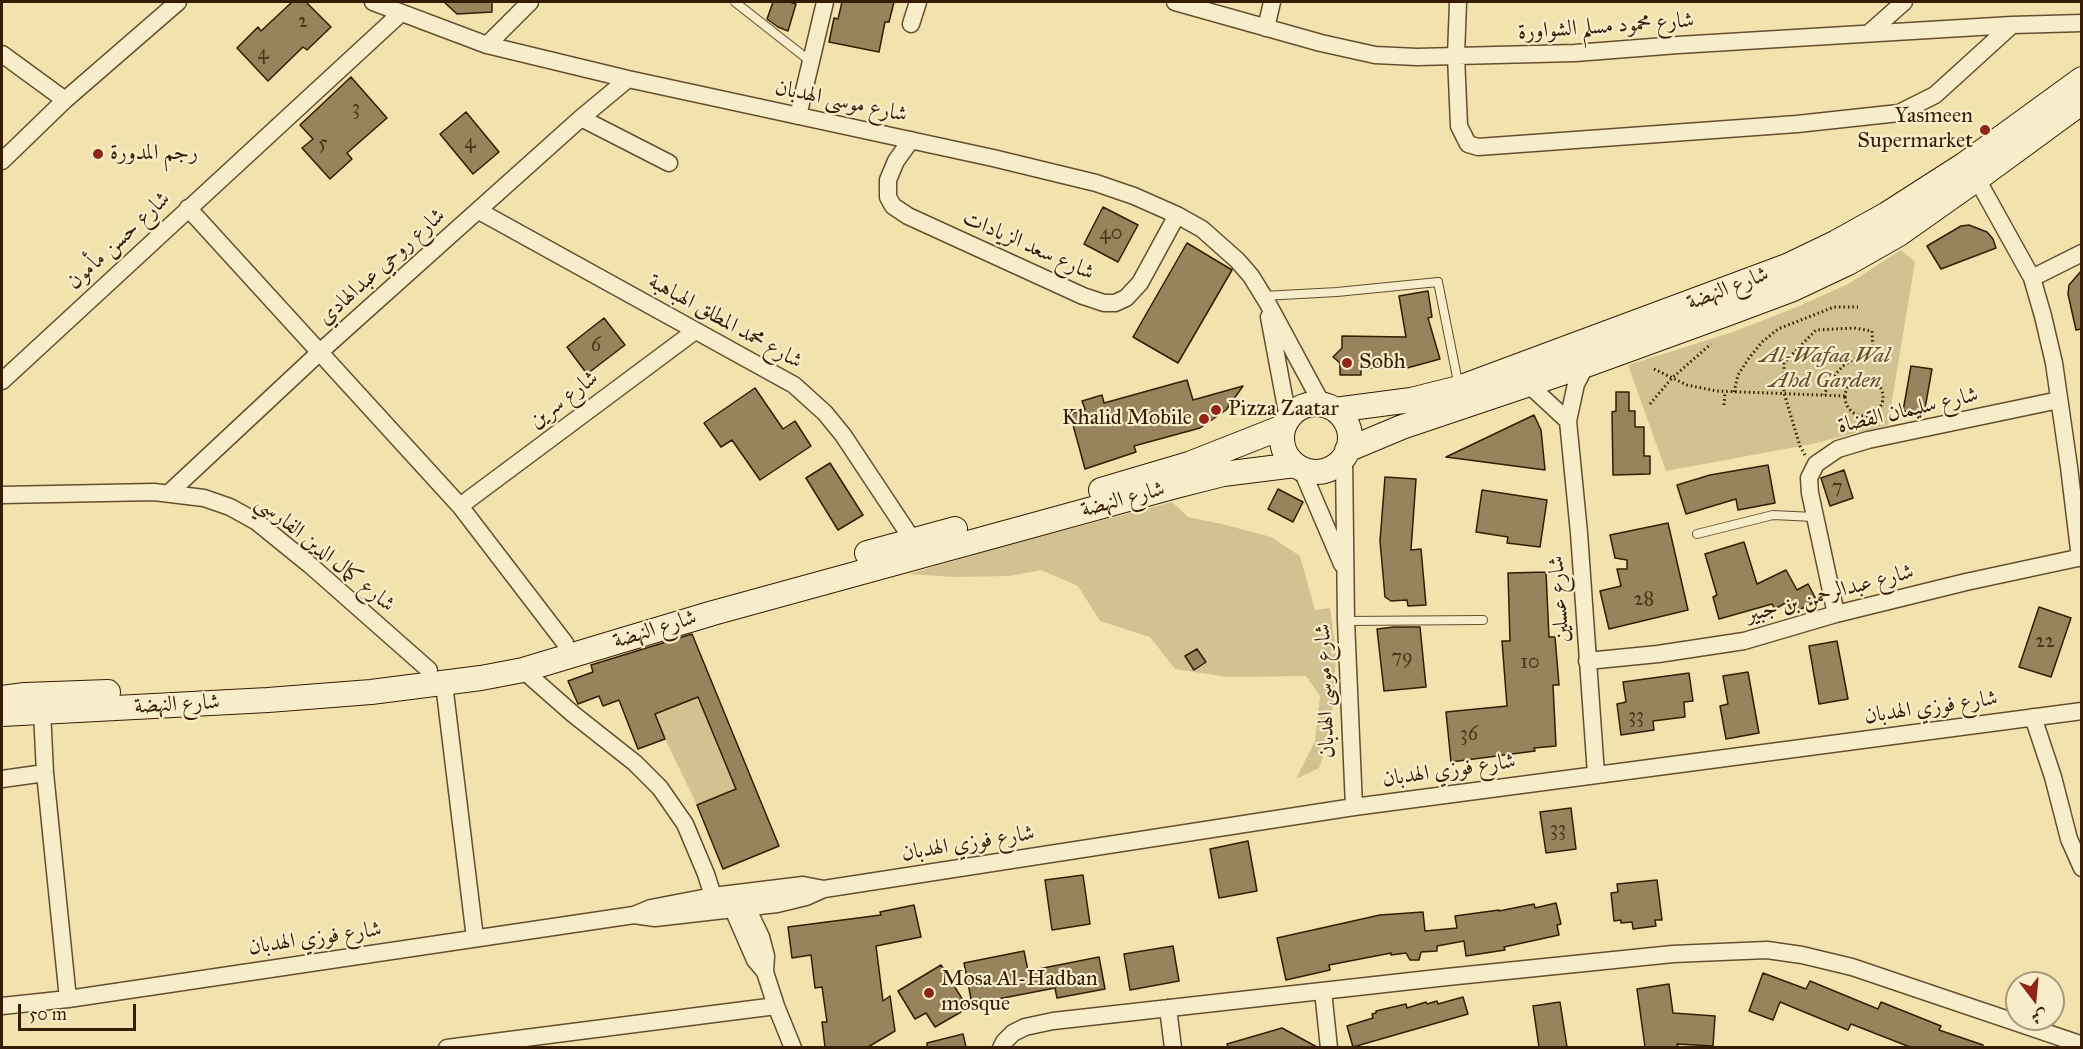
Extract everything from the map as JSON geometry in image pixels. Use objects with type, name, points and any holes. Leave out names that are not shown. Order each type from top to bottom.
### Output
[{"type":"street","points":[[2,161],[65,100],[178,2]]},
{"type":"street","name":"شارع موسى الهدبان","points":[[373,2],[487,45],[628,79],[911,140],[1096,183],[1134,196],[1177,215],[1220,243],[1251,276],[1329,407]]},
{"type":"street","points":[[487,45],[530,2]]},
{"type":"street","points":[[798,116],[825,2]]},
{"type":"street","points":[[911,24],[918,2]]},
{"type":"street","name":"شارع محمود مسلم الشواورة","points":[[1175,2],[1321,43],[1375,55],[1417,57],[1575,53],[1869,33],[2012,25],[2082,24]]},
{"type":"street","points":[[1266,28],[1272,2]]},
{"type":"street","points":[[1458,2],[1455,56],[1460,126],[1468,144],[1479,147],[1797,124],[1899,113],[1935,95],[2012,25]]},
{"type":"street","points":[[1869,33],[1904,2]]},
{"type":"street","name":"شارع حسن مأمون","points":[[2,381],[401,13]]},
{"type":"street","points":[[2,54],[65,100]]},
{"type":"street","name":"شارع روحي عبدالهادي","points":[[170,492],[321,351],[580,118],[628,79]]},
{"type":"street","name":"شارع النهضة","points":[[1329,407],[1411,400],[1459,388],[1787,266],[1887,214],[1965,164],[2082,79]]},
{"type":"street","name":"شارع النهضة","points":[[1346,453],[1402,427],[1586,365],[1793,289],[1848,263],[1899,234],[2082,102]]},
{"type":"street","points":[[580,118],[669,163]]},
{"type":"street","name":"شارع سعد الزيادات","points":[[911,140],[896,161],[888,180],[888,198],[893,206],[941,231],[1083,296],[1104,303],[1115,303],[1126,298],[1140,284],[1177,215]]},
{"type":"street","points":[[1977,179],[2032,278],[2054,363],[2081,557]]},
{"type":"street","points":[[188,208],[321,351],[460,506],[565,643]]},
{"type":"street","name":"شارع محمد المطلق الهباهبة","points":[[479,211],[794,384],[811,399],[843,435],[918,547]]},
{"type":"street","points":[[2032,278],[2082,253]]},
{"type":"street","name":"شارع موسى الهدبان","points":[[1265,299],[1286,422]]},
{"type":"street","name":"شارع سرين","points":[[460,506],[695,331]]},
{"type":"street","name":"شارع عسلين","points":[[1586,365],[1576,384],[1568,421],[1579,533],[1596,774]]},
{"type":"street","points":[[1528,384],[1568,421]]},
{"type":"street","name":"شارع سليمان القضاة","points":[[1816,464],[1838,449],[1868,440],[2059,400]]},
{"type":"street","points":[[1303,406],[1329,407],[1347,424],[1349,441],[1346,453],[1330,468],[1320,471],[1298,467],[1288,458],[1283,448],[1282,438],[1286,422],[1303,406]]},
{"type":"street","name":"شارع النهضة","points":[[2,698],[25,695],[226,688],[436,677],[523,670],[713,613],[1018,514],[1189,464],[1286,422]]},
{"type":"street","name":"شارع موسى الهدبان","points":[[1346,453],[1346,621],[1354,807]]},
{"type":"street","points":[[1816,464],[1809,478],[1814,518],[1836,614]]},
{"type":"street","name":"شارع موسى الهدبان","points":[[1298,467],[1346,573]]},
{"type":"street","name":"شارع النهضة","points":[[2,714],[268,700],[371,692],[565,643],[918,547],[1223,474],[1298,467]]},
{"type":"street","name":"شارع كمال الدين الفارسي","points":[[5,492],[170,492],[204,498],[230,507],[257,522],[310,565],[436,677]]},
{"type":"street","name":"شارع عبدالرحمن بن جبير","points":[[1587,662],[1658,654],[1744,640],[1836,614],[2081,557]]},
{"type":"street","points":[[523,670],[573,714],[635,763],[660,788],[685,824],[706,874],[732,899],[761,937]]},
{"type":"street","points":[[436,677],[475,938]]},
{"type":"street","points":[[42,711],[45,773],[68,999]]},
{"type":"street","name":"شارع فوزي الهدبان","points":[[2,1006],[68,999],[634,915],[651,908],[732,899],[777,904],[806,897],[824,889],[1354,807],[2082,711]]},
{"type":"street","points":[[2033,717],[2053,777],[2069,839],[2082,868]]},
{"type":"street","points":[[2,779],[45,773]]},
{"type":"street","name":"شارع فوزي الهدبان","points":[[634,915],[655,918],[803,885],[824,889]]},
{"type":"street","points":[[732,899],[755,960],[765,972]]},
{"type":"street","points":[[777,904],[766,914],[761,924],[761,937],[766,956],[765,972],[792,1047]]},
{"type":"street","points":[[1001,1047],[1013,1033],[1025,1027],[1053,1021],[1673,954],[1767,950],[1802,955],[1852,967],[2078,1041]]},
{"type":"street","points":[[1323,991],[1329,1047]]},
{"type":"street","points":[[447,1047],[776,1006]]},
{"type":"street","points":[[1168,1008],[1173,1047]]},
{"type":"lane","points":[[735,2],[810,61]]},
{"type":"lane","points":[[1265,299],[1438,282],[1459,388]]},
{"type":"lane","points":[[1697,534],[1773,515],[1814,518]]},
{"type":"lane","points":[[1346,621],[1483,620]]},
{"type":"path","points":[[1734,392],[1738,375],[1749,358],[1762,342],[1778,329],[1834,307],[1858,307]]},
{"type":"path","points":[[1816,464],[1807,457],[1800,446],[1784,393],[1784,363],[1816,330],[1854,328],[1872,331],[1873,354],[1852,360],[1844,366],[1831,379],[1824,395]]},
{"type":"path","points":[[1650,404],[1672,378],[1712,344]]},
{"type":"path","points":[[1654,369],[1687,385],[1725,392],[1845,396]]},
{"type":"path","points":[[1867,378],[1873,380],[1882,389],[1883,402],[1876,412],[1864,417],[1848,408],[1845,396],[1854,380],[1867,378]]},
{"type":"path","points":[[1724,405],[1725,392]]},
{"type":"green space","name":"Al-Wafaa Wal Ahd Garden","points":[[1901,250],[1915,262],[1888,425],[1812,444],[1666,471],[1628,365],[1733,332],[1797,307],[1848,284]]},
{"type":"green space","points":[[1172,502],[1188,517],[1271,537],[1300,556],[1315,610],[1330,608],[1336,654],[1331,734],[1319,768],[1296,779],[1315,741],[1320,696],[1306,676],[1228,677],[1175,669],[1150,637],[1100,621],[1078,586],[1041,570],[1009,576],[954,577],[909,574]]},
{"type":"green space","points":[[642,647],[667,709],[698,697],[736,789],[697,805],[665,739],[631,650]]},
{"type":"building","points":[[292,2],[306,2],[331,27],[307,50],[303,47],[268,81],[237,48],[258,27],[261,31]]},
{"type":"building","points":[[444,2],[492,2],[492,12],[457,14]]},
{"type":"building","points":[[773,2],[796,4],[788,31],[767,19]]},
{"type":"building","points":[[842,2],[894,2],[889,22],[885,22],[879,52],[829,42],[834,18],[838,19]]},
{"type":"building","points":[[351,77],[387,118],[347,153],[352,159],[330,179],[302,148],[313,139],[300,125]]},
{"type":"building","points":[[466,112],[499,152],[473,174],[440,134]]},
{"type":"building","points":[[1103,207],[1138,225],[1118,262],[1084,244]]},
{"type":"building","points":[[1969,225],[1987,232],[1996,248],[1941,269],[1927,246],[1961,226]]},
{"type":"building","points":[[1187,243],[1232,270],[1178,363],[1133,337]]},
{"type":"building","points":[[2082,270],[2082,329],[2076,330],[2068,294],[2069,285]]},
{"type":"building","points":[[1428,291],[1432,317],[1428,318],[1440,359],[1407,368],[1361,368],[1361,375],[1340,375],[1340,363],[1333,357],[1342,348],[1342,336],[1406,337],[1399,296]]},
{"type":"building","points":[[604,318],[625,345],[587,374],[567,347]]},
{"type":"building","points":[[1911,366],[1932,369],[1924,414],[1903,411]]},
{"type":"building","points":[[1187,380],[1193,400],[1243,386],[1226,410],[1200,428],[1134,446],[1136,452],[1085,469],[1070,414],[1085,409],[1082,401],[1102,395],[1104,403]]},
{"type":"building","points":[[755,388],[783,429],[795,421],[811,446],[760,480],[732,440],[721,447],[704,423]]},
{"type":"building","points":[[1616,392],[1629,392],[1629,411],[1635,411],[1635,427],[1644,427],[1644,456],[1650,456],[1650,474],[1613,475],[1612,412],[1616,411]]},
{"type":"building","points":[[1534,415],[1541,430],[1545,470],[1446,457]]},
{"type":"building","points":[[830,463],[863,515],[838,530],[806,478]]},
{"type":"building","points":[[1768,465],[1775,503],[1738,510],[1736,499],[1686,514],[1677,485],[1710,475]]},
{"type":"building","points":[[1844,470],[1853,498],[1830,506],[1821,478]]},
{"type":"building","points":[[1385,477],[1416,479],[1411,550],[1421,549],[1426,605],[1408,606],[1407,600],[1391,601],[1385,597],[1380,541]]},
{"type":"building","points":[[1278,489],[1303,502],[1293,522],[1268,509]]},
{"type":"building","points":[[1482,490],[1547,500],[1540,547],[1507,543],[1508,537],[1476,532]]},
{"type":"building","points":[[1668,523],[1688,610],[1609,629],[1600,591],[1621,586],[1617,569],[1627,569],[1627,560],[1615,558],[1610,535]]},
{"type":"building","points":[[1744,542],[1757,584],[1786,570],[1797,590],[1808,584],[1817,601],[1793,613],[1787,602],[1775,609],[1772,604],[1719,619],[1713,597],[1717,595],[1705,554]]},
{"type":"building","points":[[1546,572],[1549,637],[1555,637],[1559,685],[1553,685],[1556,746],[1451,762],[1446,712],[1507,706],[1502,641],[1510,641],[1508,573]]},
{"type":"building","points":[[2039,607],[2071,618],[2051,677],[2019,667]]},
{"type":"building","points":[[1420,627],[1426,687],[1384,691],[1377,629]]},
{"type":"building","points":[[692,634],[779,846],[723,869],[697,805],[736,789],[698,697],[655,714],[665,739],[638,749],[619,700],[603,706],[599,696],[578,704],[568,681],[593,672],[591,665]]},
{"type":"building","points":[[1837,641],[1848,699],[1819,704],[1809,646]]},
{"type":"building","points":[[1197,649],[1206,662],[1194,670],[1185,656]]},
{"type":"building","points":[[1748,672],[1759,733],[1726,739],[1720,706],[1728,704],[1723,676]]},
{"type":"building","points":[[1689,673],[1693,701],[1684,702],[1685,717],[1653,721],[1654,730],[1621,735],[1617,704],[1626,702],[1623,682]]},
{"type":"building","points":[[1571,808],[1576,849],[1546,853],[1540,812]]},
{"type":"building","points":[[1248,841],[1257,891],[1219,898],[1210,849]]},
{"type":"building","points":[[1083,875],[1090,924],[1052,930],[1045,880]]},
{"type":"building","points":[[1657,880],[1662,920],[1655,920],[1656,926],[1633,929],[1632,922],[1614,921],[1611,893],[1618,892],[1617,884]]},
{"type":"building","points":[[1556,903],[1561,924],[1557,925],[1559,935],[1504,947],[1505,950],[1466,956],[1464,941],[1437,946],[1437,951],[1421,952],[1419,960],[1410,960],[1406,953],[1391,955],[1391,953],[1329,965],[1330,970],[1286,980],[1277,938],[1380,915],[1423,912],[1425,931],[1457,928],[1455,916],[1534,904],[1535,908]]},
{"type":"building","points":[[914,905],[921,937],[876,946],[883,1001],[890,996],[895,1031],[868,1047],[825,1047],[822,1022],[827,1022],[822,987],[815,988],[811,955],[792,958],[788,927],[881,915],[880,912]]},
{"type":"building","points":[[1173,946],[1179,981],[1130,990],[1124,954]]},
{"type":"building","points":[[1024,951],[1028,971],[1099,957],[1105,989],[1057,998],[1055,988],[972,1004],[964,963]]},
{"type":"building","name":"Mosa Al-Hadban mosque","points":[[941,965],[966,1005],[958,1007],[961,1012],[935,1027],[926,1013],[915,1019],[898,991]]},
{"type":"building","points":[[1763,973],[1806,989],[1810,981],[1878,1009],[1881,1002],[1941,1026],[1939,1030],[1983,1045],[1983,1047],[1910,1047],[1851,1024],[1848,1030],[1780,1002],[1773,1020],[1749,1011]]},
{"type":"building","points":[[1669,984],[1673,1013],[1715,1016],[1713,1046],[1677,1044],[1678,1047],[1645,1047],[1637,989]]},
{"type":"building","points":[[1463,997],[1468,1014],[1353,1047],[1347,1026],[1373,1018],[1372,1014],[1376,1011],[1406,1004],[1407,1008],[1426,1002],[1427,1004],[1437,1001],[1438,1004]]},
{"type":"building","points":[[1560,1002],[1567,1047],[1539,1047],[1533,1006]]},
{"type":"building","points":[[1282,1028],[1317,1047],[1228,1047],[1227,1044]]},
{"type":"building","points":[[963,1034],[966,1047],[927,1047],[927,1043]]},
{"type":"place","name":"Yasmeen Supermarket","points":[[1985,130]]},
{"type":"place","name":"رجم المدورة","points":[[98,154]]},
{"type":"place","name":"Sobh","points":[[1347,363]]},
{"type":"place","name":"Pizza Zaatar","points":[[1216,410]]},
{"type":"place","name":"Khalid Mobile","points":[[1204,419]]},
{"type":"place","name":"Mosa Al-Hadban mosque","points":[[929,993]]}]
